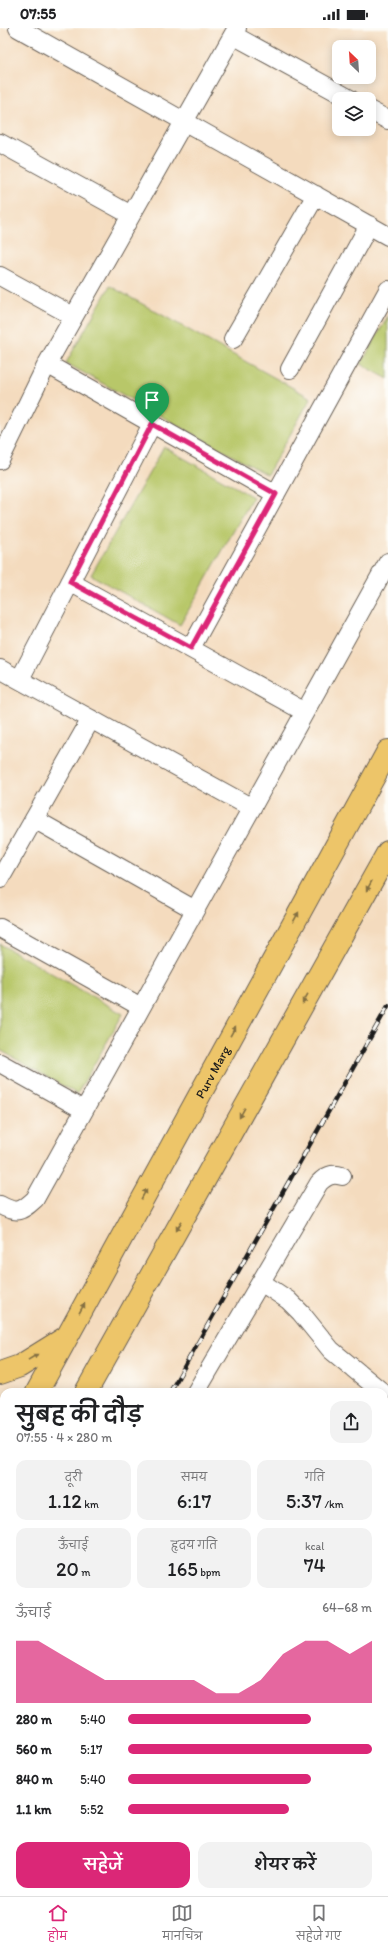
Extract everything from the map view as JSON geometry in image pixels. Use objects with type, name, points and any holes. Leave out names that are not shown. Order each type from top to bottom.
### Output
[{"type":"main road","name":"Purv Marg","points":[[38,1388],[388,751]]},
{"type":"main road","points":[[88,1388],[388,852]]},
{"type":"main road","points":[[0,1373],[20,1366],[65,1338]]},
{"type":"street","points":[[18,28],[185,120],[388,236]]},
{"type":"street","points":[[0,460],[47,364],[235,32],[338,92]]},
{"type":"street","points":[[376,114],[388,120]]},
{"type":"street","points":[[0,143],[131,215]]},
{"type":"street","points":[[233,339],[316,195]]},
{"type":"street","points":[[290,369],[369,225]]},
{"type":"street","points":[[0,276],[74,316]]},
{"type":"street","points":[[191,648],[388,290]]},
{"type":"street","points":[[47,364],[276,494]]},
{"type":"street","points":[[20,679],[152,424]]},
{"type":"street","points":[[0,1205],[15,1211],[22,1210],[35,1199],[388,562]]},
{"type":"street","points":[[70,582],[305,712]]},
{"type":"street","points":[[0,669],[252,808]]},
{"type":"street","points":[[0,879],[91,719]]},
{"type":"street","points":[[34,819],[195,910]]},
{"type":"street","points":[[0,928],[141,1007]]},
{"type":"street","points":[[0,1063],[84,1110]]},
{"type":"street","points":[[198,1388],[319,1183],[330,1175],[335,1174],[342,1176]]},
{"type":"street","points":[[261,1282],[288,1300],[301,1313],[331,1350],[377,1388]]},
{"type":"green space","points":[[110,286],[311,398],[267,475],[66,363]]},
{"type":"green space","points":[[388,316],[388,379],[361,364]]},
{"type":"green space","points":[[164,447],[253,497],[180,625],[91,575]]},
{"type":"green space","points":[[0,944],[123,1014],[77,1094],[0,1050]]},
{"type":"railway","points":[[172,1388],[388,1006]]},
{"type":"route","points":[[152,424],[276,494],[191,648],[70,582],[152,424]]}]
